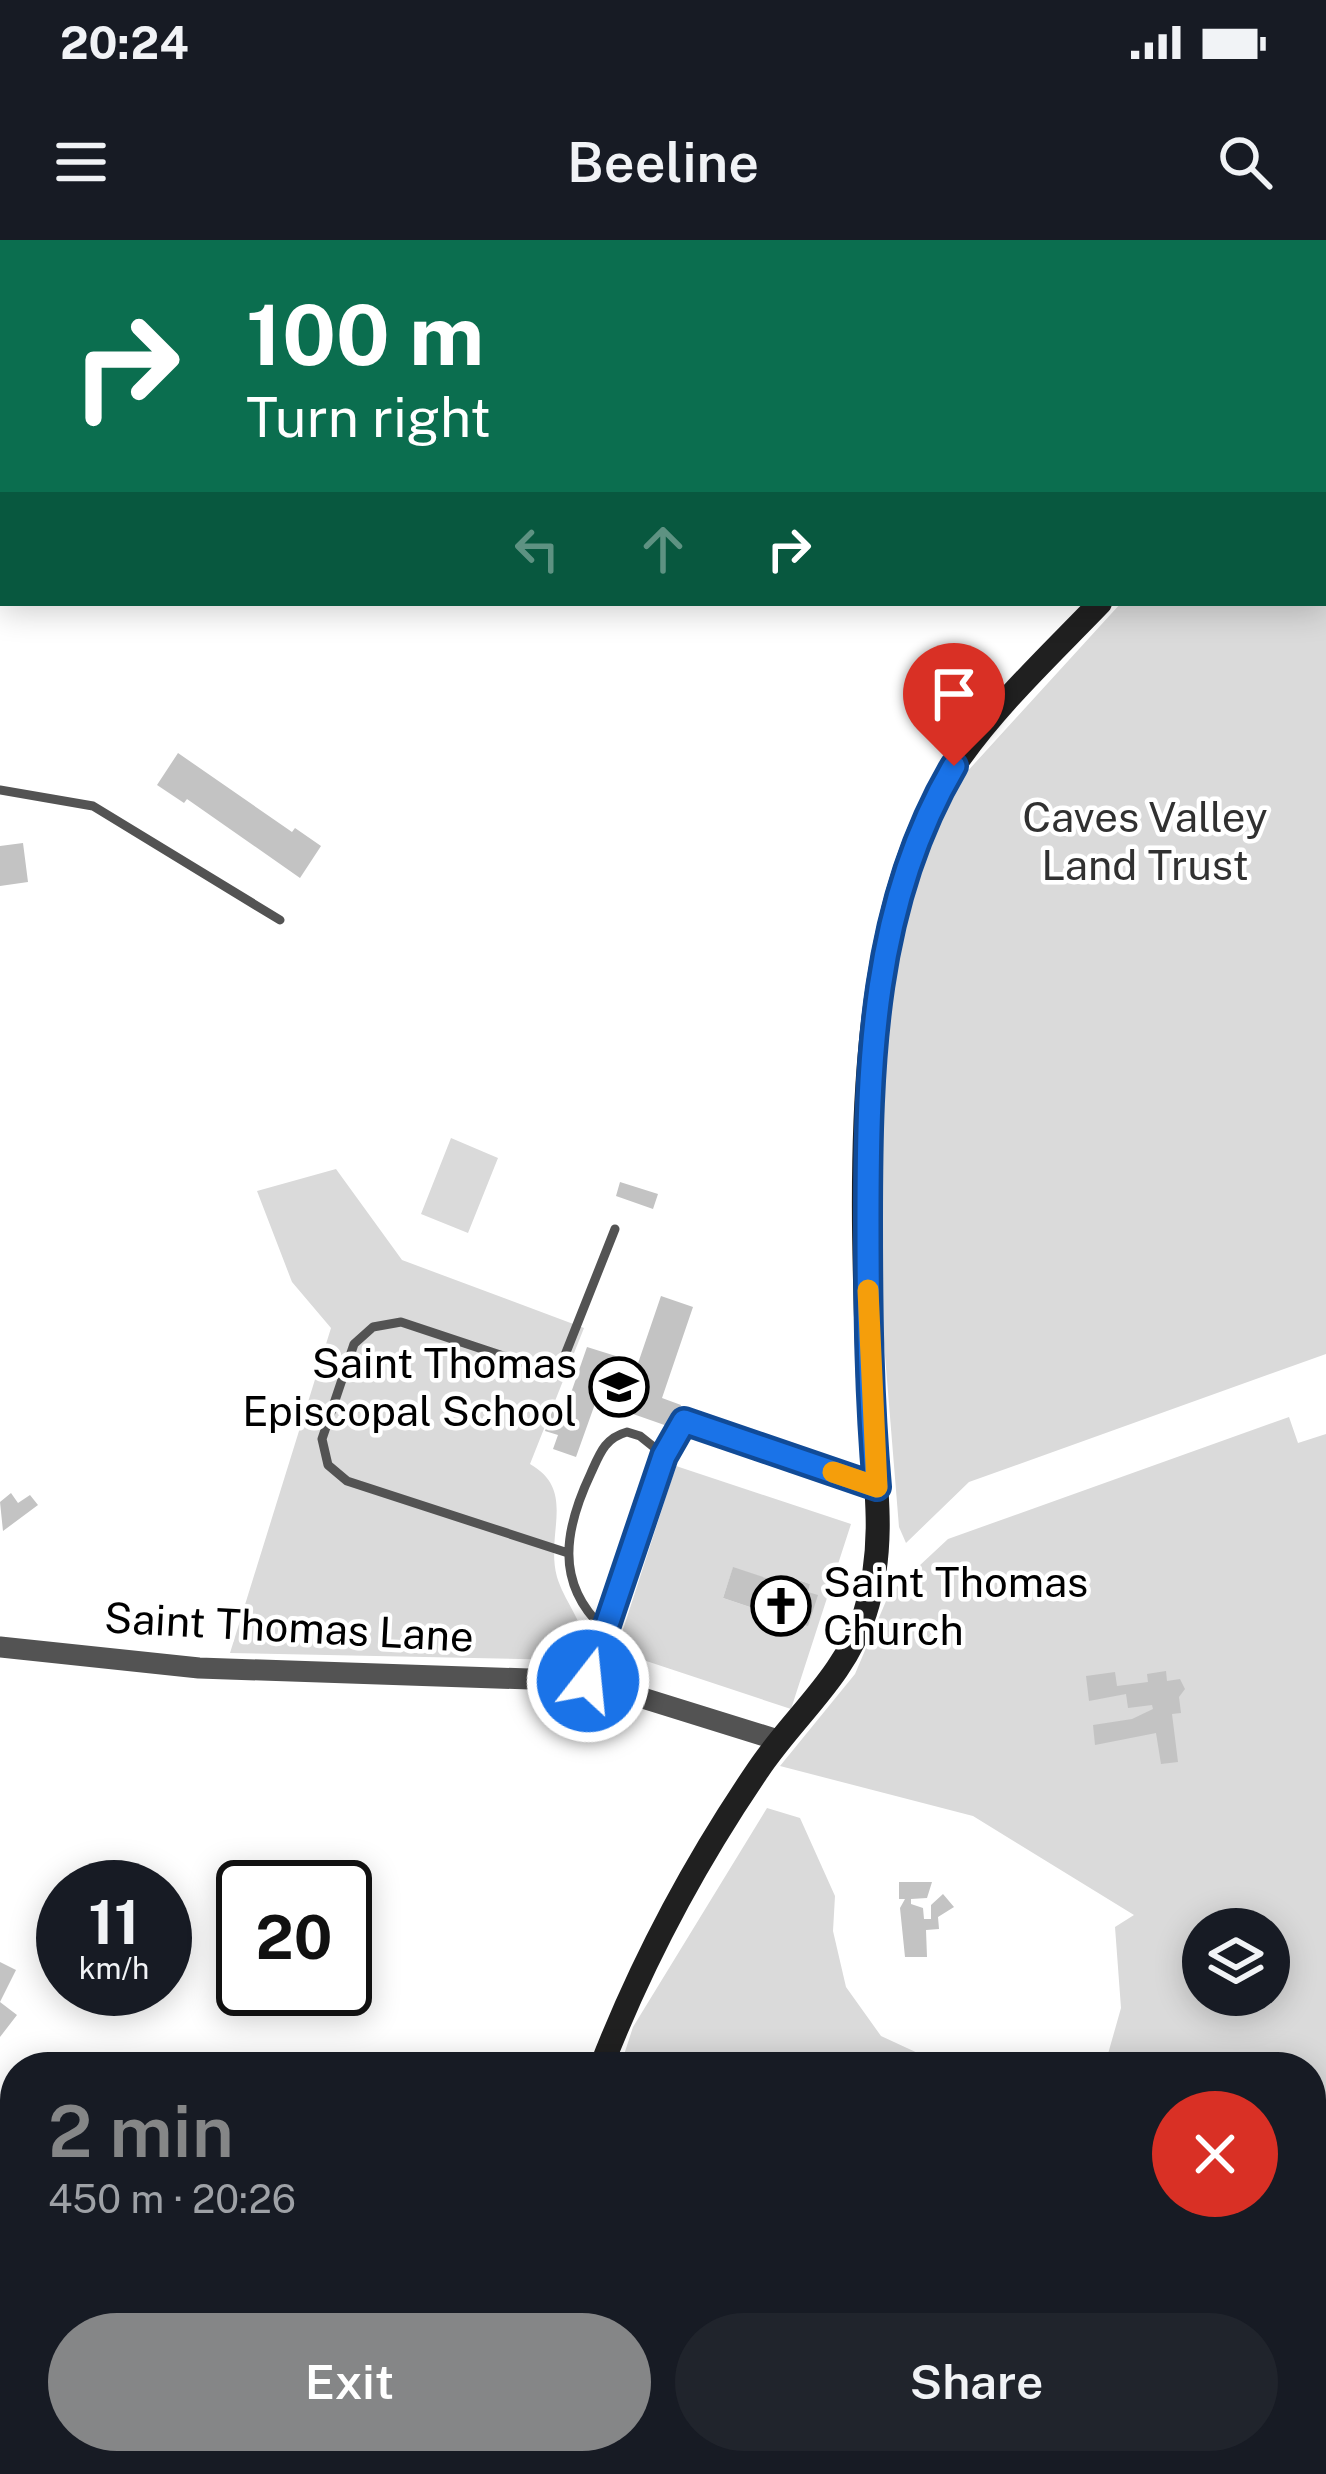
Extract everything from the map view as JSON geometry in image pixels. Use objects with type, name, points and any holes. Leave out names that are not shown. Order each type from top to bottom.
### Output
[{"type":"main road","points":[[608,2052],[695,1874],[781,1741],[831,1682],[865,1616],[879,1546],[868,1381],[868,1104],[873,1028],[891,923],[916,839],[954,766],[1097,606]]},
{"type":"street","name":"Saint Thomas Lane","points":[[0,1647],[199,1668],[588,1681],[781,1741]]},
{"type":"lane","points":[[0,790],[93,806],[280,920]]},
{"type":"lane","points":[[565,1552],[347,1481],[328,1465],[322,1439],[354,1344],[382,1323],[400,1322],[542,1370],[561,1365],[615,1229]]},
{"type":"lane","points":[[588,1681],[664,1456],[684,1421],[877,1487]]},
{"type":"lane","points":[[603,1628],[585,1611],[565,1552],[571,1516],[603,1446],[614,1436],[640,1436],[664,1456]]},
{"type":"green space","name":"Caves Valley Land Trust","points":[[1118,606],[1326,606],[1326,1354],[969,1482],[906,1543],[899,1527],[884,1343],[876,1109],[898,954],[929,842],[954,786]]},
{"type":"green space","points":[[451,1138],[498,1158],[468,1233],[421,1214]]},
{"type":"green space","points":[[336,1169],[402,1260],[584,1328],[530,1464],[544,1475],[556,1500],[557,1577],[584,1640],[567,1660],[230,1653],[331,1328],[292,1282],[257,1191]]},
{"type":"green space","points":[[1289,1417],[1298,1443],[1326,1434],[1326,2052],[1109,2052],[1121,2008],[1115,1927],[1134,1915],[973,1816],[780,1766],[855,1674],[889,1594],[948,1539]]},
{"type":"green space","points":[[676,1466],[851,1524],[791,1709],[616,1651]],"holes":[[[733,1568],[784,1584],[788,1576],[810,1584],[795,1630],[772,1623],[774,1615],[723,1598]]]},
{"type":"green space","points":[[767,1808],[800,1818],[835,1896],[833,1931],[846,1987],[881,2036],[916,2052],[625,2052],[633,2027]]},
{"type":"building","points":[[178,753],[292,832],[295,828],[321,846],[300,878],[187,799],[184,803],[157,785]]},
{"type":"building","points":[[23,843],[28,882],[0,886],[0,846]]},
{"type":"building","points":[[620,1182],[658,1194],[653,1209],[616,1196]]},
{"type":"building","name":"Saint Thomas Episcopal School","points":[[661,1296],[693,1307],[662,1398],[681,1405],[673,1428],[596,1401],[576,1457],[553,1449],[558,1435],[545,1431],[553,1409],[564,1413],[587,1347],[619,1357],[615,1369],[634,1375]]},
{"type":"building","points":[[11,1493],[18,1503],[30,1495],[38,1505],[3,1531],[0,1502]]},
{"type":"building","name":"Saint Thomas Church","points":[[733,1567],[784,1584],[787,1576],[810,1584],[808,1592],[818,1595],[808,1626],[797,1623],[795,1631],[771,1623],[774,1615],[723,1598]]},
{"type":"building","points":[[1166,1671],[1167,1681],[1180,1679],[1185,1689],[1179,1697],[1181,1713],[1172,1714],[1178,1762],[1161,1764],[1156,1733],[1095,1745],[1093,1725],[1132,1719],[1153,1709],[1152,1705],[1128,1708],[1126,1694],[1089,1701],[1086,1676],[1115,1672],[1117,1686],[1148,1682],[1147,1674]]},
{"type":"building","points":[[899,1882],[932,1882],[927,1898],[911,1899],[911,1904],[923,1908],[924,1919],[931,1919],[931,1905],[943,1894],[954,1907],[938,1917],[939,1929],[926,1930],[927,1957],[905,1957],[900,1908],[905,1899],[899,1899]]},
{"type":"building","points":[[0,1962],[16,1970],[0,2002]]},
{"type":"building","points":[[0,2002],[17,2015],[0,2037]]},
{"type":"slow traffic","points":[[833,1472],[877,1487],[868,1381],[868,1290]]},
{"type":"place","name":"Saint Thomas Episcopal School","points":[[619,1387]]},
{"type":"place","name":"Saint Thomas Church","points":[[781,1606]]},
{"type":"route","points":[[588,1681],[664,1456],[684,1421],[877,1487],[868,1381],[868,1104],[873,1028],[903,876],[932,802],[954,766]]}]
